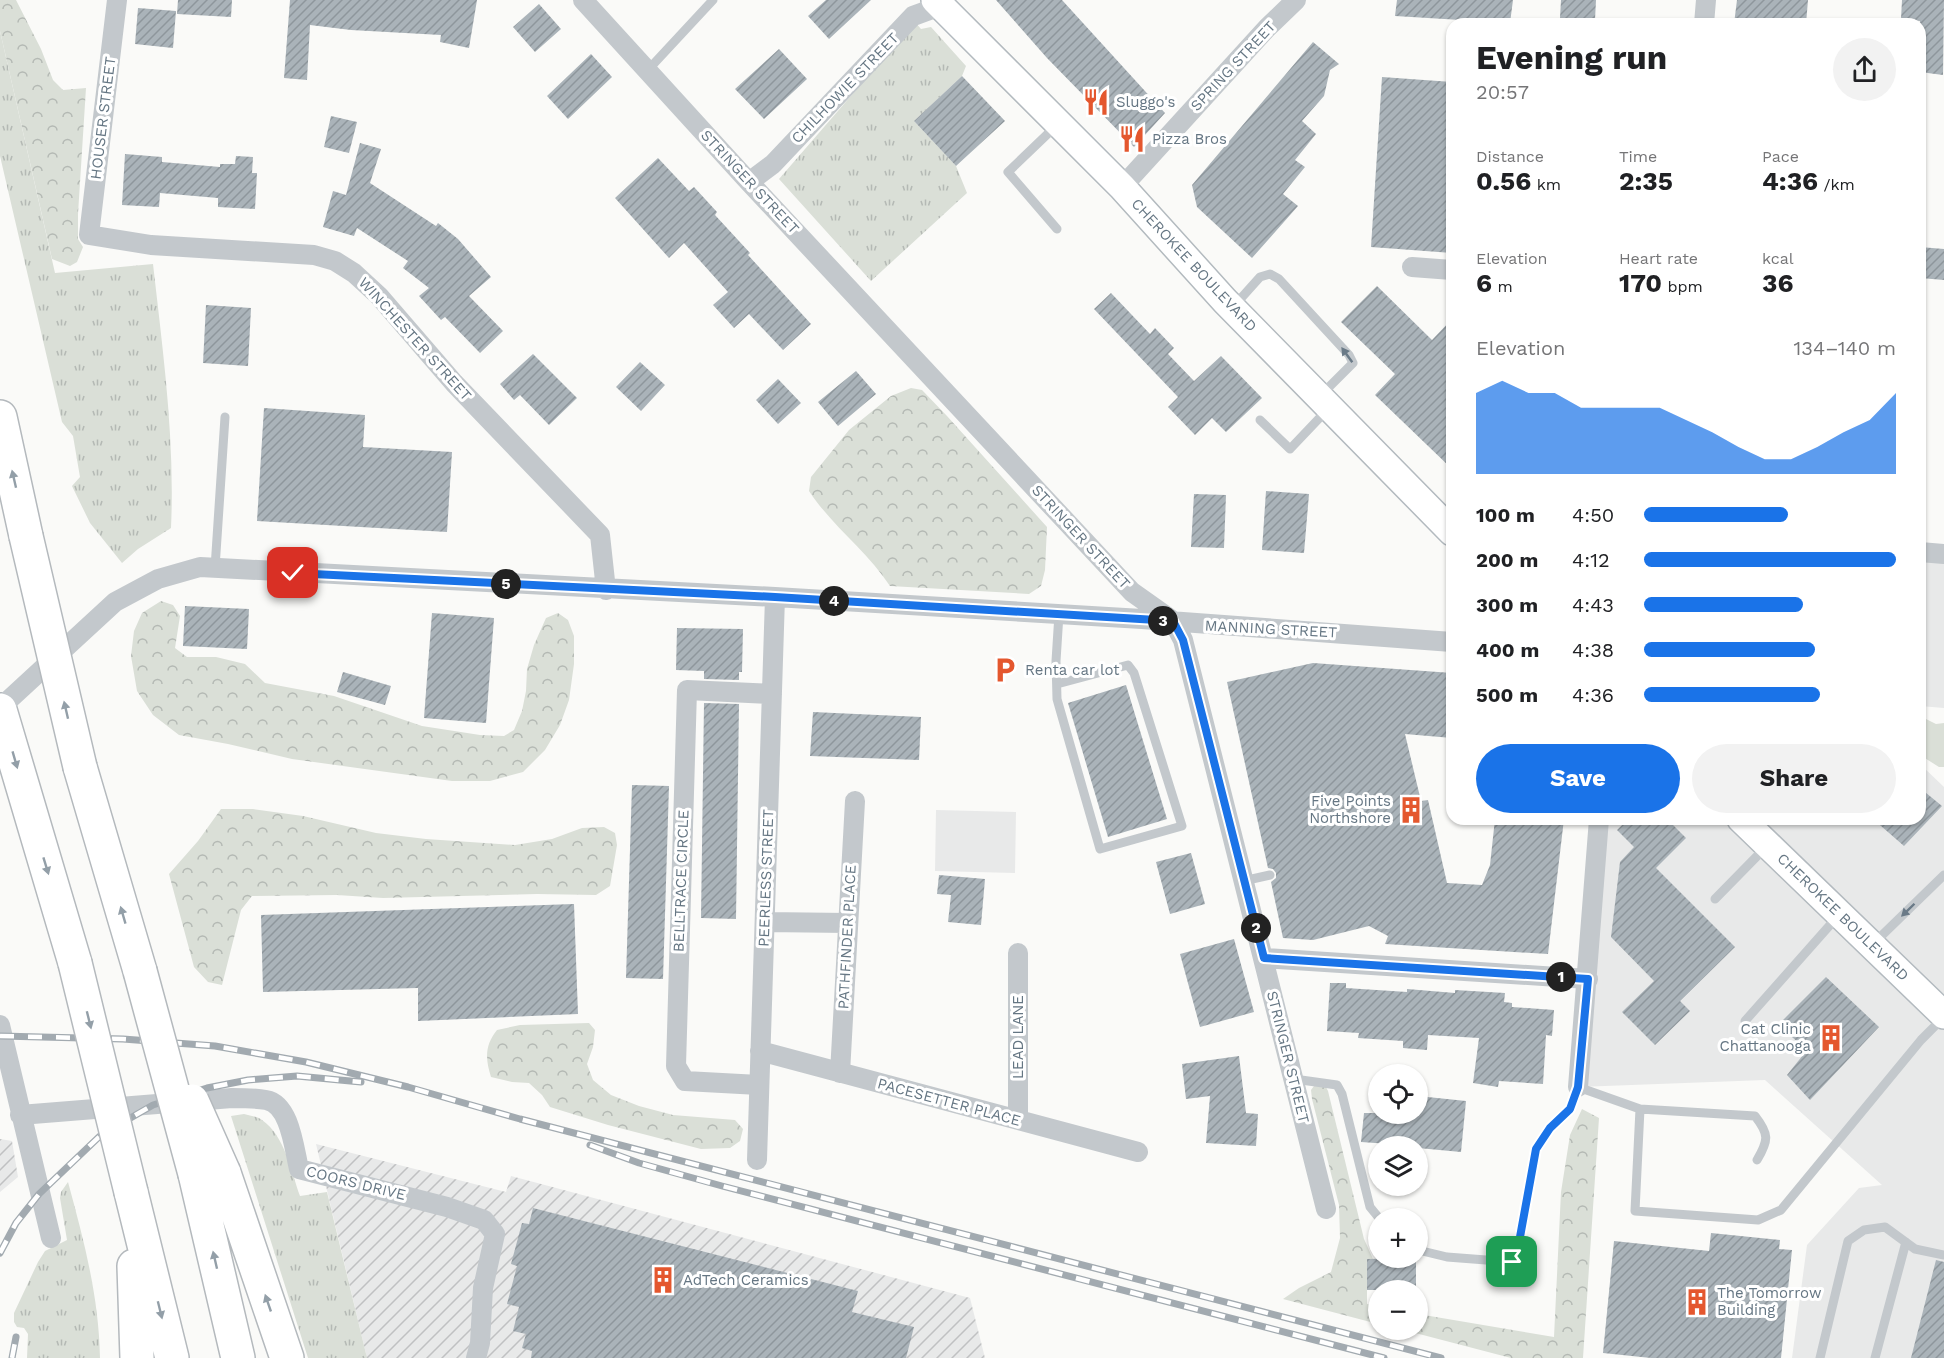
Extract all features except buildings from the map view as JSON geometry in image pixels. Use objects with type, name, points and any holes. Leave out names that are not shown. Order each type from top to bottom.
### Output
[{"type":"highway","points":[[0,417],[80,767],[149,1007],[210,1174],[287,1358]]},
{"type":"highway","points":[[0,709],[75,963],[172,1358]]},
{"type":"highway","points":[[210,1174],[238,1358]]},
{"type":"highway","points":[[131,1192],[137,1358]]},
{"type":"main road","name":"CHEROKEE BOULEVARD","points":[[940,2],[1122,187],[1232,308],[1446,526]]},
{"type":"main road","name":"CHEROKEE BOULEVARD","points":[[1758,829],[1840,915],[1944,1016]]},
{"type":"street","name":"HOUSER STREET","points":[[89,235],[117,0]]},
{"type":"street","name":"STRINGER STREET","points":[[583,0],[749,182],[1132,592],[1173,621],[1183,640],[1326,1209]]},
{"type":"street","name":"SPRING STREET","points":[[1122,187],[1267,28],[1296,0]]},
{"type":"street","points":[[1704,18],[1706,0]]},
{"type":"street","name":"CHILHOWIE STREET","points":[[749,182],[773,164],[913,16],[940,2]]},
{"type":"street","name":"WINCHESTER STREET","points":[[89,235],[151,245],[314,255],[335,261],[354,273],[417,339],[454,383],[600,535],[606,590]]},
{"type":"street","points":[[1412,267],[1446,270]]},
{"type":"street","points":[[1926,552],[1944,554]]},
{"type":"street","name":"MANNING STREET","points":[[0,709],[115,602],[158,579],[200,567],[606,590],[775,597],[1173,621],[1446,642]]},
{"type":"street","name":"PEERLESS STREET","points":[[757,1160],[775,597]]},
{"type":"street","name":"BELLTRACE CIRCLE","points":[[759,1085],[685,1081],[676,1066],[687,690],[772,694]]},
{"type":"street","name":"PATHFINDER PLACE","points":[[840,1073],[855,801]]},
{"type":"street","points":[[1578,1087],[1599,825]]},
{"type":"street","points":[[765,922],[848,923]]},
{"type":"street","name":"LEAD LANE","points":[[1018,953],[1018,1120]]},
{"type":"street","points":[[1264,958],[1588,979]]},
{"type":"street","points":[[0,1024],[51,1238]]},
{"type":"street","name":"PACESETTER PLACE","points":[[760,1052],[1138,1152]]},
{"type":"street","name":"COORS DRIVE","points":[[20,1115],[232,1098],[266,1100],[278,1104],[286,1117],[299,1169],[447,1207],[484,1220],[495,1234],[483,1288],[480,1343],[476,1358]]},
{"type":"lane","points":[[647,70],[713,0]]},
{"type":"lane","points":[[1057,229],[1008,172],[1059,124]]},
{"type":"lane","points":[[1232,308],[1260,277],[1270,274],[1279,279],[1349,355],[1353,363],[1290,449],[1260,420]]},
{"type":"lane","points":[[215,568],[225,417]]},
{"type":"lane","points":[[1057,684],[1128,665],[1134,673],[1182,826],[1100,849],[1057,699],[1057,684],[1059,614]]},
{"type":"lane","points":[[1714,899],[1758,829]]},
{"type":"lane","points":[[1243,882],[1270,875]]},
{"type":"lane","points":[[1872,945],[1944,875]]},
{"type":"lane","points":[[1745,1021],[1840,915]]},
{"type":"lane","points":[[1640,1110],[1635,1210],[1758,1220],[1781,1210],[1797,1193],[1914,1049],[1944,1016]]},
{"type":"lane","points":[[1294,1079],[1338,1085],[1371,1208]]},
{"type":"lane","points":[[1428,1252],[1447,1257],[1512,1262],[1516,1259],[1536,1149],[1550,1128],[1570,1109],[1578,1087],[1640,1110],[1755,1116],[1766,1130],[1766,1145],[1757,1160]]},
{"type":"lane","points":[[1820,1358],[1848,1241],[1864,1230],[1885,1227],[1915,1249],[1944,1255]]},
{"type":"lane","points":[[1875,1358],[1906,1242]]},
{"type":"shaded area","points":[[1926,552],[1944,554],[1944,708],[1926,706]]},
{"type":"shaded area","points":[[1926,770],[1944,787],[1944,1358],[1792,1358],[1807,1245],[1859,1188],[1882,1185],[1765,1080],[1578,1087],[1599,825],[1926,825]]},
{"type":"shaded area","points":[[936,810],[1016,812],[1015,873],[935,871]]},
{"type":"shaded area","points":[[0,1139],[12,1141],[18,1177],[0,1192]]},
{"type":"shaded area","points":[[316,1144],[506,1192],[511,1176],[970,1298],[985,1358],[367,1358]]},
{"type":"green space","points":[[0,0],[16,0],[41,49],[53,80],[63,90],[86,88],[78,214],[78,239],[83,247],[77,262],[70,266],[52,259],[0,31]]},
{"type":"green space","points":[[915,22],[921,29],[931,27],[966,66],[962,76],[914,121],[956,166],[967,193],[871,281],[779,179]]},
{"type":"green space","points":[[0,31],[55,273],[153,264],[170,429],[171,528],[138,549],[122,563],[90,523],[72,486],[80,477],[73,436],[62,422],[0,156]]},
{"type":"green space","points":[[911,388],[922,390],[1047,527],[1045,570],[1041,586],[1029,594],[890,586],[809,491],[811,477],[849,430],[891,396]]},
{"type":"green space","points":[[161,601],[173,605],[180,616],[175,648],[187,657],[216,657],[245,664],[265,683],[334,696],[422,726],[480,735],[504,736],[514,730],[522,711],[527,669],[534,645],[546,618],[558,613],[568,620],[574,636],[574,664],[569,700],[560,725],[545,750],[523,772],[490,781],[452,781],[292,759],[179,735],[153,715],[137,691],[131,656],[134,631],[142,613]]},
{"type":"green space","points":[[1926,719],[1936,724],[1944,723],[1944,767],[1939,767],[1926,759]]},
{"type":"green space","points":[[221,809],[253,809],[303,816],[376,833],[515,845],[552,839],[582,828],[604,827],[615,833],[617,845],[610,886],[596,895],[537,894],[383,898],[337,895],[252,896],[241,910],[222,985],[208,982],[194,967],[169,874],[198,841]]},
{"type":"green space","points":[[589,1023],[595,1030],[593,1047],[587,1064],[593,1080],[611,1095],[639,1106],[673,1115],[735,1120],[743,1129],[740,1141],[730,1148],[701,1149],[550,1107],[542,1095],[529,1083],[491,1077],[487,1052],[490,1041],[497,1030],[520,1025]]},
{"type":"green space","points":[[1325,1085],[1328,1091],[1368,1248],[1368,1321],[1283,1299],[1331,1272],[1340,1238],[1339,1205],[1312,1099],[1311,1090],[1314,1086]]},
{"type":"green space","points":[[1582,1109],[1599,1118],[1583,1358],[1511,1358],[1428,1336],[1428,1316],[1554,1337],[1561,1192],[1570,1135]]},
{"type":"green space","points":[[244,1114],[260,1119],[276,1135],[282,1144],[300,1196],[327,1192],[367,1358],[308,1358],[231,1116]]},
{"type":"green space","points":[[68,1182],[94,1291],[100,1358],[27,1358],[28,1334],[24,1328],[17,1327],[14,1322],[14,1313],[45,1251],[67,1240],[60,1198]]},
{"type":"railway","points":[[0,1036],[123,1039],[215,1046],[306,1062],[1441,1358]]},
{"type":"railway","points":[[0,1253],[16,1223],[39,1194],[101,1135],[153,1105],[207,1088],[248,1080],[297,1076],[361,1082]]},
{"type":"railway","points":[[590,1145],[639,1163],[722,1186],[1384,1358]]},
{"type":"railway","points":[[12,1358],[16,1337]]},
{"type":"place","name":"Sluggo's","points":[[1096,102]]},
{"type":"place","name":"Pizza Bros","points":[[1132,139]]},
{"type":"place","name":"Renta car lot","points":[[1005,670]]},
{"type":"place","name":"Five Points Northshore","points":[[1411,810]]},
{"type":"place","name":"Cat Clinic Chattanooga","points":[[1831,1038]]},
{"type":"place","name":"AdTech Ceramics","points":[[663,1280]]},
{"type":"place","name":"The Tomorrow Building","points":[[1697,1302]]},
{"type":"route","points":[[293,573],[775,597],[1173,621],[1183,640],[1264,958],[1588,979],[1578,1087],[1570,1109],[1550,1128],[1536,1149],[1516,1259],[1512,1262]]}]
